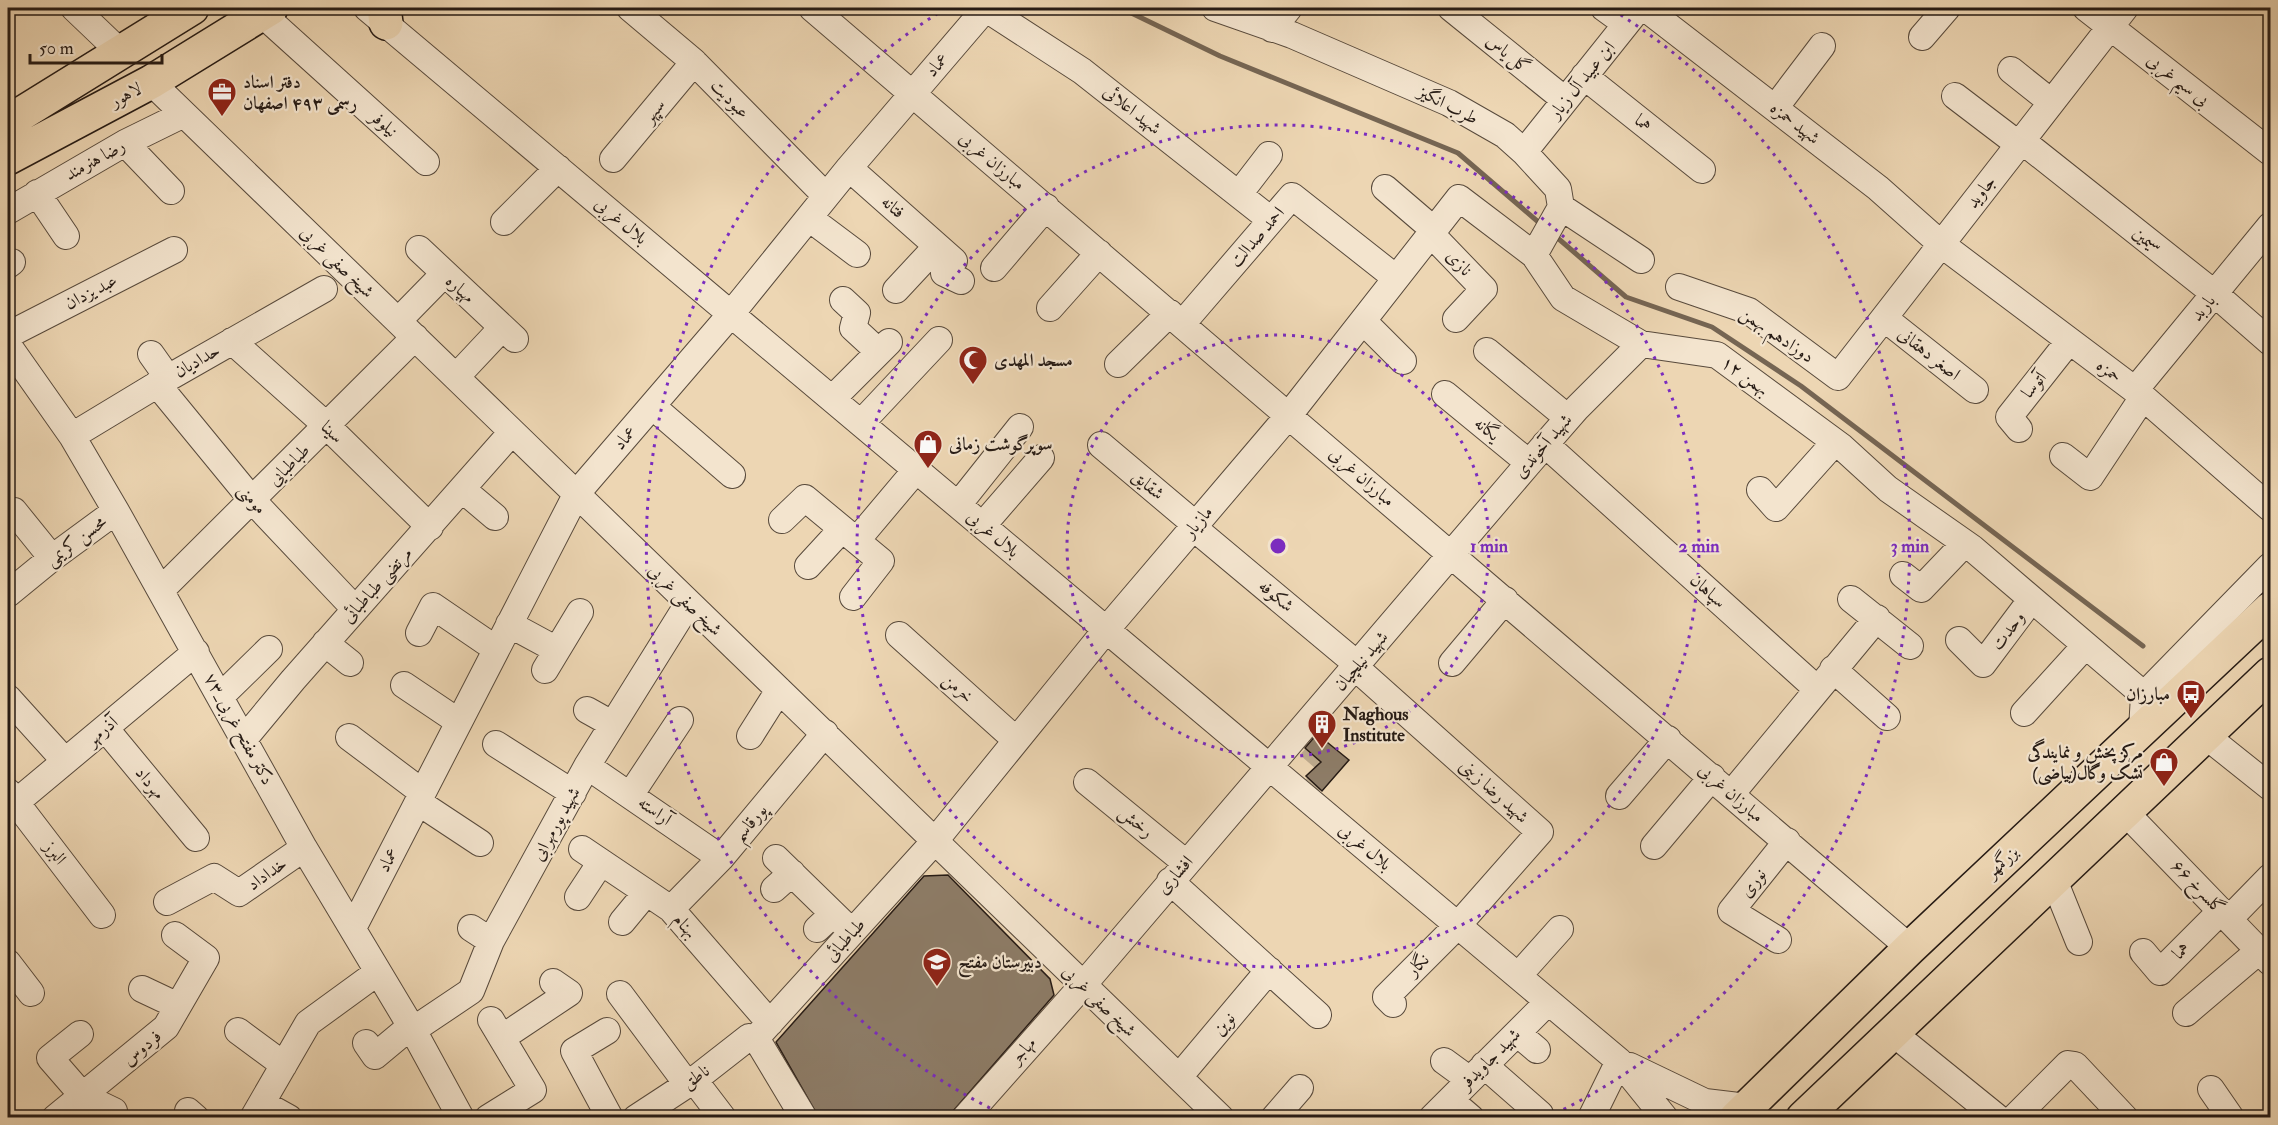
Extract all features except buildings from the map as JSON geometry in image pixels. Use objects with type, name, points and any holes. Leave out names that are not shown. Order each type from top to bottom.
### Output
[{"type":"main road","points":[[8,122],[118,51],[192,8]]},
{"type":"main road","name":"لاهور","points":[[8,158],[151,82],[266,10]]},
{"type":"main road","name":"بزرگمهر","points":[[1741,1112],[1910,948],[2271,609]]},
{"type":"main road","points":[[1803,1118],[2206,736],[2270,672]]},
{"type":"street","points":[[74,8],[118,51]]},
{"type":"street","name":"عبودیت","points":[[630,8],[694,62],[826,196]]},
{"type":"street","name":"مبارزان غربی","points":[[812,8],[1732,793],[1910,948]]},
{"type":"street","name":"عماد","points":[[353,928],[577,493],[731,314],[849,168],[986,8]]},
{"type":"street","name":"شهید اعلائی","points":[[986,8],[1082,71],[1271,220]]},
{"type":"street","name":"طرب انگیز","points":[[1215,8],[1292,35],[1449,103],[1505,135],[1558,189],[1561,207]]},
{"type":"street","points":[[1272,29],[1289,8]]},
{"type":"street","name":"گل یاس","points":[[1451,8],[1565,100]]},
{"type":"street","name":"شهید حمزه","points":[[1604,8],[1637,13],[1775,108],[1878,188],[1941,244]]},
{"type":"street","points":[[1922,38],[1947,8]]},
{"type":"street","name":"بی سیم غربی","points":[[2086,8],[2117,17],[2271,152]]},
{"type":"street","name":"نیلوفر","points":[[266,10],[426,162]]},
{"type":"street","name":"بلال غربی","points":[[379,13],[558,168],[1619,1061]]},
{"type":"street","name":"ابن عبید آل زیار","points":[[1524,152],[1637,13]]},
{"type":"street","name":"جاوید","points":[[1838,377],[2117,17]]},
{"type":"street","points":[[1775,108],[1822,46]]},
{"type":"street","name":"سپهر","points":[[613,159],[694,62]]},
{"type":"street","points":[[2011,70],[2051,102]]},
{"type":"street","name":"هما","points":[[1584,76],[1701,170]]},
{"type":"street","name":"شیخ صفی غربی","points":[[151,82],[1179,1077],[1212,1115]]},
{"type":"street","name":"سیمین","points":[[1955,96],[2020,142],[2215,294],[2271,342]]},
{"type":"street","name":"رضا هنرمند","points":[[8,211],[125,143],[184,114]]},
{"type":"street","points":[[125,143],[171,191]]},
{"type":"street","points":[[1239,194],[1270,155]]},
{"type":"street","points":[[504,222],[558,168]]},
{"type":"street","name":"فتانه","points":[[849,168],[954,261],[944,273],[961,281]]},
{"type":"street","points":[[1385,188],[1432,232]]},
{"type":"street","points":[[37,193],[66,236]]},
{"type":"street","name":"احمد صدالت","points":[[1118,364],[1176,318],[1292,196],[1396,278]]},
{"type":"street","name":"مازیار","points":[[934,842],[1106,630],[1289,415],[1459,198]]},
{"type":"street","name":"۱۲ بهمن","points":[[1459,198],[1534,255],[1563,298],[1641,344],[1717,355],[1835,442],[1888,489],[1965,543],[2144,695]]},
{"type":"street","points":[[994,268],[1046,207]]},
{"type":"street","points":[[1534,255],[1561,207],[1641,260]]},
{"type":"street","points":[[809,218],[857,254]]},
{"type":"street","name":"باربد","points":[[2139,394],[2215,294],[2271,226]]},
{"type":"street","name":"نازی","points":[[1432,232],[1484,289],[1456,319]]},
{"type":"street","name":"حمزه","points":[[1941,244],[2139,394],[2271,508]]},
{"type":"street","points":[[896,290],[937,246]]},
{"type":"street","name":"مهپاره","points":[[419,249],[508,334],[456,377]]},
{"type":"street","name":"عبد یزدان","points":[[8,335],[174,250]]},
{"type":"street","points":[[1050,308],[1099,253]]},
{"type":"street","name":"طباطبایی","points":[[161,590],[327,426],[406,329],[444,274]]},
{"type":"street","name":"دوزادهم بهمن","points":[[1679,287],[1749,311],[1838,377]]},
{"type":"street","name":"حدادیان","points":[[72,436],[162,381],[324,289]]},
{"type":"street","points":[[832,399],[884,347],[853,328],[857,313],[843,300]]},
{"type":"street","name":"اصغر دهقانی","points":[[1884,318],[1975,390]]},
{"type":"street","points":[[1363,321],[1402,362]]},
{"type":"street","points":[[861,423],[939,340]]},
{"type":"street","name":"سینا","points":[[232,341],[327,426],[430,527]]},
{"type":"street","name":"آتوسا","points":[[2019,429],[2009,417],[2069,341]]},
{"type":"street","name":"شهید آخوندی","points":[[1450,553],[1569,418],[1641,344]]},
{"type":"street","name":"۷۳_دکتر مفتح غربی","points":[[8,345],[72,436],[117,511],[304,848],[412,1028],[461,1118]]},
{"type":"street","points":[[1487,351],[1569,418]]},
{"type":"street","name":"مومنی","points":[[151,354],[162,381],[253,501],[355,609]]},
{"type":"street","name":"یگانه","points":[[1445,394],[1537,454]]},
{"type":"street","points":[[2063,456],[2090,477],[2139,394]]},
{"type":"street","points":[[652,406],[732,475]]},
{"type":"street","points":[[958,505],[1020,428]]},
{"type":"street","name":"مرتضی طباطبائی","points":[[244,739],[325,643],[512,432]]},
{"type":"street","points":[[1761,490],[1776,508],[1835,442]]},
{"type":"street","name":"شقایق","points":[[1101,445],[1195,526]]},
{"type":"street","name":"سپاهان","points":[[1537,454],[1817,689]]},
{"type":"street","points":[[983,525],[1041,458]]},
{"type":"street","points":[[808,566],[849,534],[916,470]]},
{"type":"street","points":[[463,490],[495,518]]},
{"type":"street","points":[[782,520],[804,498],[881,561],[853,597]]},
{"type":"street","points":[[14,511],[52,558]]},
{"type":"street","name":"محسن کریمی","points":[[8,594],[52,558],[117,511]]},
{"type":"street","name":"شکوفه","points":[[1195,526],[1356,666]]},
{"type":"street","points":[[1903,575],[1921,589],[1965,543]]},
{"type":"street","name":"شهید نیلچیان","points":[[1270,767],[1450,553]]},
{"type":"street","points":[[2142,730],[2144,695],[2271,566]]},
{"type":"street","points":[[1851,598],[1910,646]]},
{"type":"street","points":[[1452,663],[1505,600]]},
{"type":"street","name":"وحدت","points":[[1959,640],[1983,664],[2031,600]]},
{"type":"street","name":"شهید پورمهرابی","points":[[412,1028],[471,991],[481,935],[573,793],[612,724],[688,604]]},
{"type":"street","points":[[420,633],[433,606],[496,649]]},
{"type":"street","points":[[509,624],[551,660],[580,612]]},
{"type":"street","points":[[1732,793],[1877,618]]},
{"type":"street","name":"خرمن","points":[[899,635],[1016,740]]},
{"type":"street","points":[[325,643],[351,663]]},
{"type":"street","points":[[2024,713],[2085,646]]},
{"type":"street","points":[[221,696],[269,649]]},
{"type":"street","name":"آذرمهر","points":[[10,801],[65,761],[196,652]]},
{"type":"street","name":"شهید رضا زینی","points":[[1356,666],[1540,832],[1458,926]]},
{"type":"street","points":[[1833,669],[1887,717]]},
{"type":"street","points":[[1791,1118],[2270,672]]},
{"type":"street","points":[[404,685],[459,722]]},
{"type":"street","points":[[750,736],[779,690]]},
{"type":"street","points":[[8,698],[65,761]]},
{"type":"street","points":[[587,710],[612,724]]},
{"type":"street","points":[[631,794],[680,720]]},
{"type":"street","name":"مهرداد","points":[[105,728],[196,838]]},
{"type":"street","name":"پورقاسم","points":[[671,909],[721,858],[825,733]]},
{"type":"street","points":[[2206,736],[2271,787]]},
{"type":"street","points":[[349,737],[420,797],[480,843]]},
{"type":"street","points":[[1619,796],[1668,739]]},
{"type":"street","points":[[496,744],[573,793]]},
{"type":"street","name":"آراسته","points":[[587,766],[631,794],[721,858]]},
{"type":"street","name":"افشاری","points":[[1083,985],[1270,767]]},
{"type":"street","points":[[1654,846],[1712,777]]},
{"type":"street","name":"رخش","points":[[1087,782],[1178,872]]},
{"type":"street","name":"البرز","points":[[10,801],[102,915]]},
{"type":"street","name":"گلسرخ ۶۶","points":[[2125,812],[2265,956]]},
{"type":"street","name":"نوری","points":[[1778,940],[1731,911],[1787,841]]},
{"type":"street","name":"طباطبائی","points":[[763,1031],[934,842]]},
{"type":"street","name":"خداداد","points":[[167,902],[214,876],[239,893],[304,848]]},
{"type":"street","name":"بهنام","points":[[578,897],[591,856],[671,909],[763,1031],[804,1118]]},
{"type":"street","points":[[1178,872],[1269,970],[1318,1015]]},
{"type":"street","points":[[780,873],[825,922],[852,932]]},
{"type":"street","points":[[2225,915],[2271,877]]},
{"type":"street","points":[[2054,880],[2079,942]]},
{"type":"street","points":[[622,922],[646,893]]},
{"type":"street","name":"هما","points":[[2143,952],[2160,972],[2225,915]]},
{"type":"street","name":"نگار","points":[[1393,1004],[1386,997],[1458,926]]},
{"type":"street","points":[[1518,976],[1560,929]]},
{"type":"street","name":"فردوس","points":[[55,1118],[166,1027],[206,958],[175,935]]},
{"type":"street","points":[[2186,1013],[2265,956]]},
{"type":"street","points":[[8,963],[31,993]]},
{"type":"street","name":"نوین","points":[[1179,1077],[1269,970]]},
{"type":"street","points":[[289,1118],[258,1110],[308,1023],[378,972]]},
{"type":"street","points":[[488,1118],[533,1090],[497,1028],[569,993],[553,981]]},
{"type":"street","name":"مهاجر","points":[[965,1118],[1083,985]]},
{"type":"street","points":[[142,989],[178,1006]]},
{"type":"street","points":[[620,994],[690,1082],[723,1118]]},
{"type":"street","name":"شهید جاویدفر","points":[[1441,1109],[1548,1002]]},
{"type":"street","points":[[366,1043],[375,1056],[412,1028]]},
{"type":"street","points":[[607,1030],[574,1051],[610,1118]]},
{"type":"street","points":[[238,1031],[284,1065]]},
{"type":"street","name":"ناطق","points":[[636,1118],[690,1082],[749,1037],[763,1031]]},
{"type":"street","points":[[1517,1033],[1537,1050]]},
{"type":"street","points":[[80,1034],[50,1058],[83,1096],[114,1111]]},
{"type":"street","points":[[1893,1034],[1998,1118]]},
{"type":"street","points":[[1444,1061],[1477,1072],[1540,1114]]},
{"type":"street","points":[[1619,1061],[1705,1102],[1741,1112]]},
{"type":"street","points":[[1591,1118],[1619,1061]]},
{"type":"street","points":[[1619,1061],[1662,1111],[1665,1118]]},
{"type":"street","points":[[2014,1118],[2068,1064],[2075,1065],[2126,1118]]},
{"type":"street","points":[[1274,1118],[1300,1089]]},
{"type":"street","points":[[2211,1089],[2231,1118]]},
{"type":"street","points":[[1441,1109],[1471,1118]]},
{"type":"waterway","points":[[1121,8],[1220,56],[1458,153],[1543,226]]},
{"type":"waterway","points":[[1553,234],[1626,297],[1712,327],[1801,386],[2143,646]]},
{"type":"place","name":"دفتر اسناد رسمی ۴۹۳ اصفهان","points":[[222,118]]},
{"type":"place","name":"مسجد المهدی","points":[[973,386]]},
{"type":"place","name":"سوپرگوشت زمانی","points":[[928,470]]},
{"type":"place","name":"مبارزان","points":[[2191,720]]},
{"type":"place","name":"Naghous Institute","points":[[1322,750]]},
{"type":"place","name":"مرکز پخش و نمایندگی تشک وگال(بیاضی)","points":[[2164,788]]},
{"type":"place","name":"دبیرستان مفتح","points":[[937,988]]}]
